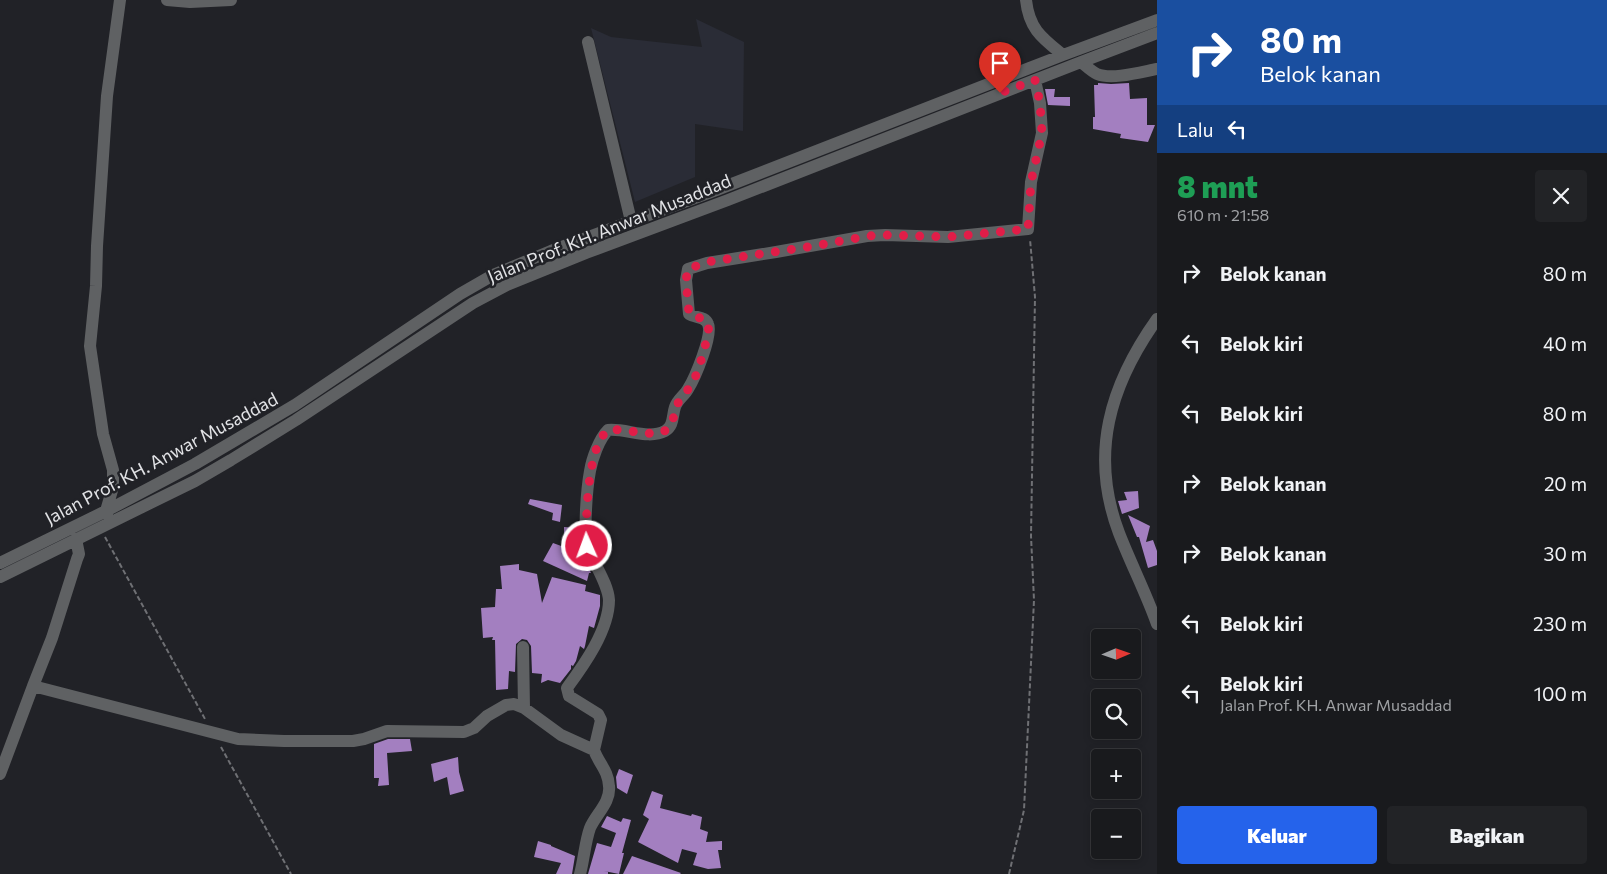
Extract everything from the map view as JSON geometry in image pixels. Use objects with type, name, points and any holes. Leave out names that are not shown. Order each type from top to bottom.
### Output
[{"type":"street","points":[[106,520],[113,487],[113,470],[102,434],[90,346],[96,286],[107,96],[120,0]]},
{"type":"street","points":[[168,0],[190,2],[231,0]]},
{"type":"street","points":[[1026,0],[1031,24],[1040,36],[1063,55]]},
{"type":"street","name":"Jalan Prof. KH. Anwar Musaddad","points":[[0,577],[76,539],[195,464],[295,405],[452,300],[493,275],[550,251],[626,223],[794,167],[1035,80],[1081,62],[1109,44],[1157,20]]},
{"type":"street","name":"Jalan Prof. KH. Anwar Musaddad","points":[[0,563],[106,520],[195,480],[296,420],[473,303],[507,285],[627,238],[1063,55],[1157,33]]},
{"type":"street","points":[[588,42],[626,223],[627,238]]},
{"type":"street","points":[[1081,62],[1098,74],[1106,76],[1133,74],[1157,69]]},
{"type":"street","points":[[580,874],[590,828],[609,796],[610,788],[605,767],[597,759],[594,750],[601,720],[598,714],[570,696],[567,688],[592,653],[606,618],[608,605],[608,593],[587,546],[586,532],[590,470],[600,444],[608,430],[655,434],[666,430],[673,420],[675,407],[695,378],[709,326],[703,319],[689,314],[686,280],[688,269],[707,262],[786,251],[868,236],[948,237],[1028,229],[1031,182],[1042,133],[1040,103],[1035,80]]},
{"type":"street","points":[[1157,319],[1133,356],[1120,382],[1104,448],[1105,478],[1119,532],[1157,624]]},
{"type":"street","points":[[0,774],[52,638],[78,559],[76,539]]},
{"type":"street","points":[[523,646],[524,708]]},
{"type":"street","points":[[33,686],[244,740],[353,741],[386,731],[470,730],[486,716],[506,705],[514,704],[524,708],[560,735],[594,750]]},
{"type":"path","points":[[1009,874],[1024,810],[1034,600],[1031,536],[1035,296],[1028,229]]},
{"type":"path","points":[[106,520],[212,732],[291,874]]},
{"type":"shaded area","points":[[696,19],[744,42],[743,131],[695,124],[695,177],[635,202],[591,28],[611,37],[702,47]]},
{"type":"building","points":[[1098,83],[1129,83],[1130,99],[1147,98],[1147,125],[1155,125],[1148,142],[1120,138],[1121,134],[1093,129],[1093,117],[1095,117],[1094,85],[1098,85]]},
{"type":"building","points":[[1045,89],[1055,89],[1054,97],[1070,97],[1070,106],[1048,105]]},
{"type":"building","points":[[1138,491],[1139,508],[1122,514],[1118,501],[1127,500],[1124,492]]},
{"type":"building","points":[[530,499],[562,505],[560,522],[552,520],[553,513],[528,504]]},
{"type":"building","points":[[1128,515],[1150,526],[1146,542],[1153,540],[1157,551],[1157,565],[1148,568],[1139,537],[1137,537]]},
{"type":"building","points":[[564,527],[578,528],[580,549],[591,573],[589,573],[587,581],[543,561],[553,543],[564,547]]},
{"type":"building","points":[[519,564],[519,570],[537,574],[542,603],[552,577],[586,585],[585,591],[600,595],[600,606],[594,628],[589,626],[584,649],[580,646],[576,661],[573,666],[571,665],[571,669],[560,683],[548,680],[541,683],[542,674],[532,673],[531,646],[527,640],[522,639],[516,644],[515,672],[509,671],[508,689],[496,690],[495,640],[492,640],[493,637],[483,638],[481,608],[495,607],[496,589],[502,589],[500,566]]},
{"type":"building","points":[[388,739],[410,739],[412,751],[387,753],[389,785],[378,786],[379,778],[374,778],[374,744]]},
{"type":"building","points":[[458,757],[459,772],[464,791],[450,795],[447,777],[434,782],[431,764]]},
{"type":"building","points":[[619,769],[633,775],[627,794],[617,788],[616,777]]},
{"type":"building","points":[[652,791],[663,795],[660,808],[702,817],[700,829],[708,832],[706,842],[722,841],[722,850],[718,850],[721,868],[708,869],[693,865],[697,853],[682,849],[678,863],[638,842],[649,819],[643,815]]},
{"type":"building","points":[[607,816],[621,822],[623,818],[631,820],[622,853],[624,853],[619,874],[604,871],[608,872],[608,874],[588,874],[597,843],[611,847],[616,833],[601,827]]},
{"type":"building","points":[[538,841],[575,856],[572,874],[556,874],[561,863],[534,857]]},
{"type":"building","points":[[632,856],[681,873],[623,874]]},
{"type":"route","points":[[587,546],[586,532],[590,470],[605,433],[611,429],[655,434],[666,430],[670,427],[673,420],[675,407],[695,378],[701,362],[709,326],[703,319],[689,314],[686,280],[688,269],[707,262],[868,236],[948,237],[1028,229],[1031,182],[1042,133],[1040,103],[1035,80],[1000,93]]}]
